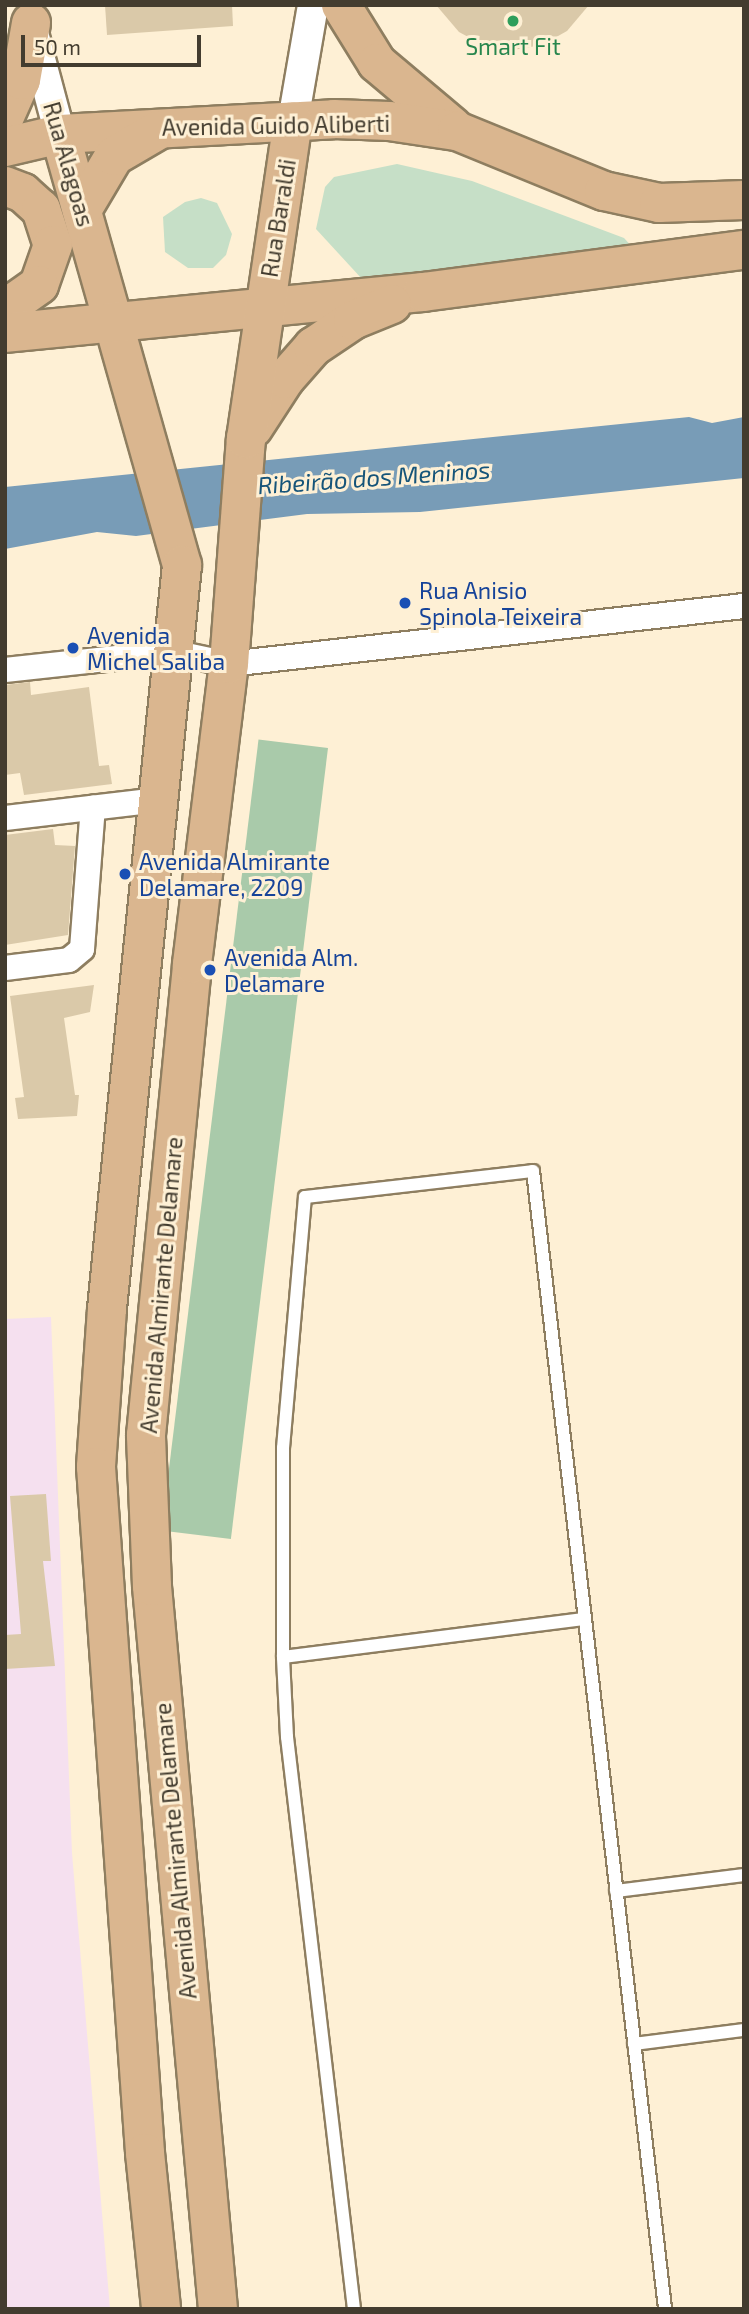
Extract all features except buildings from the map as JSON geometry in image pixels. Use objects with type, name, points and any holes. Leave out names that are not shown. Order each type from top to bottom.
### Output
[{"type":"main road","points":[[341,5],[377,63],[457,131]]},
{"type":"main road","points":[[5,116],[23,73],[28,14]]},
{"type":"main road","name":"Avenida Guido Aliberti","points":[[5,147],[60,134],[293,121],[389,121],[457,131],[604,191],[659,203],[744,200]]},
{"type":"main road","name":"Rua Baraldi","points":[[265,306],[293,121]]},
{"type":"main road","points":[[82,210],[114,156],[169,127]]},
{"type":"main road","name":"Rua Alagoas","points":[[60,134],[115,323]]},
{"type":"main road","points":[[5,186],[23,193],[41,209],[53,245],[39,285],[5,309]]},
{"type":"main road","points":[[5,333],[423,292],[744,250]]},
{"type":"main road","points":[[246,442],[285,379],[313,347],[353,320],[423,292]]},
{"type":"main road","name":"Avenida Almirante Delamare","points":[[218,2309],[150,1540],[146,1435],[151,1347],[229,664],[246,442],[265,306]]},
{"type":"main road","points":[[115,323],[182,565],[107,1309],[96,1466],[143,2125],[161,2309]]},
{"type":"main road","points":[[107,1309],[120,1367],[115,1464],[121,1535],[135,1550],[150,1540]]},
{"type":"street","name":"Rua Baraldi","points":[[293,121],[313,5]]},
{"type":"street","name":"Rua Alagoas","points":[[28,14],[60,134]]},
{"type":"street","points":[[5,670],[172,652],[229,664],[744,606]]},
{"type":"street","points":[[5,818],[159,800]]},
{"type":"street","points":[[5,968],[69,960],[82,949],[93,807]]},
{"type":"lane","points":[[354,2309],[287,1737],[283,1657],[283,1448],[305,1196],[533,1171],[665,2309]]},
{"type":"lane","points":[[283,1657],[584,1619]]},
{"type":"lane","points":[[617,1891],[744,1875]]},
{"type":"lane","points":[[634,2044],[744,2030]]},
{"type":"shaded area","points":[[51,1317],[72,1853],[110,2309],[5,2309],[5,1319]]},
{"type":"green space","points":[[397,164],[472,181],[624,238],[634,249],[362,279],[316,229],[325,187],[334,177]]},
{"type":"green space","points":[[201,198],[217,203],[232,234],[226,255],[213,268],[188,268],[165,252],[163,217],[185,202]]},
{"type":"green space","points":[[259,739],[328,748],[231,1539],[161,1531]]},
{"type":"water","name":"Ribeirão dos Meninos","points":[[689,417],[712,423],[744,417],[744,478],[420,512],[307,514],[136,536],[97,532],[5,549],[5,487]]},
{"type":"place","name":"Smart Fit","points":[[513,21]]},
{"type":"place","name":"Rua Anisio Spinola Teixeira","points":[[405,603]]},
{"type":"place","name":"Avenida Michel Saliba","points":[[73,648]]},
{"type":"place","name":"Avenida Almirante Delamare, 2209","points":[[125,874]]},
{"type":"place","name":"Avenida Alm. Delamare","points":[[210,970]]}]
